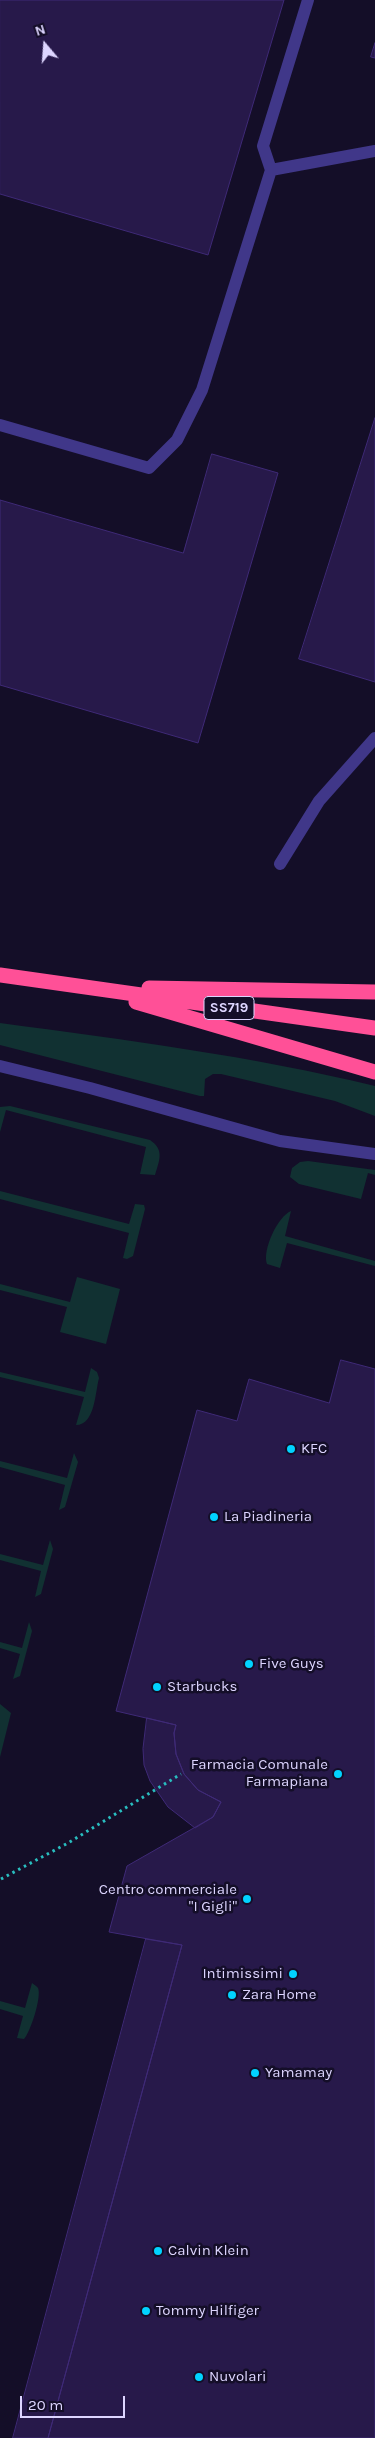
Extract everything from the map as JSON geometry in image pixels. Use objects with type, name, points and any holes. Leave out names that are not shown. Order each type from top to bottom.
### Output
[{"type":"highway","name":"SS719","points":[[0,975],[375,1028]]},
{"type":"highway","points":[[84,987],[375,992]]},
{"type":"highway","points":[[84,987],[375,1072]]},
{"type":"street","points":[[0,424],[149,468],[176,440],[202,390],[271,170],[263,146],[308,0]]},
{"type":"street","points":[[271,170],[375,151]]},
{"type":"street","points":[[280,864],[319,800],[375,738]]},
{"type":"street","points":[[0,1066],[161,1107],[280,1141],[375,1154]]},
{"type":"path","points":[[1,1879],[68,1843],[180,1774]]},
{"type":"green space","points":[[0,1023],[236,1057],[375,1086],[375,1116],[335,1101],[221,1074],[213,1074],[205,1079],[204,1096],[200,1096],[0,1045]]},
{"type":"green space","points":[[10,1106],[150,1140],[158,1148],[160,1156],[155,1175],[140,1174],[146,1147],[6,1110],[0,1132],[0,1107]]},
{"type":"green space","points":[[308,1161],[375,1170],[375,1175],[368,1173],[361,1199],[299,1184],[290,1177],[292,1168],[300,1162]]},
{"type":"green space","points":[[0,1191],[129,1224],[135,1204],[144,1205],[145,1209],[133,1256],[127,1259],[123,1258],[129,1233],[0,1199]]},
{"type":"green space","points":[[291,1211],[285,1236],[375,1261],[375,1266],[287,1243],[280,1268],[267,1264],[267,1251],[272,1234],[281,1219]]},
{"type":"green space","points":[[77,1277],[120,1289],[106,1344],[60,1332],[67,1307],[0,1290],[0,1284],[70,1302]]},
{"type":"green space","points":[[91,1368],[97,1372],[99,1378],[93,1407],[87,1420],[82,1424],[76,1425],[84,1397],[0,1377],[0,1372],[85,1392]]},
{"type":"green space","points":[[74,1453],[78,1462],[65,1507],[59,1510],[65,1485],[0,1467],[0,1461],[67,1478]]},
{"type":"green space","points":[[50,1540],[53,1549],[41,1594],[35,1597],[41,1571],[0,1560],[0,1554],[43,1565]]},
{"type":"green space","points":[[29,1622],[32,1631],[20,1676],[13,1679],[20,1654],[0,1648],[0,1642],[22,1648]]},
{"type":"green space","points":[[0,1704],[11,1713],[0,1757]]},
{"type":"green space","points":[[32,1983],[38,1987],[39,1993],[35,2015],[24,2039],[17,2038],[23,2016],[0,2009],[0,2001],[25,2008]]},
{"type":"building","points":[[0,0],[284,0],[208,255],[0,194]]},
{"type":"building","points":[[375,43],[375,58],[371,57]]},
{"type":"building","points":[[375,418],[375,682],[299,659]]},
{"type":"building","points":[[212,454],[278,473],[198,743],[0,685],[0,500],[183,553]]},
{"type":"building","name":"Centro commerciale \"I Gigli\"","points":[[341,1360],[375,1369],[375,2438],[48,2438],[182,1945],[109,1932],[127,1866],[213,1817],[221,1802],[198,1790],[184,1774],[176,1754],[174,1733],[176,1725],[116,1711],[197,1410],[237,1421],[249,1379],[329,1403]]},
{"type":"building","points":[[147,1718],[176,1725],[174,1733],[176,1754],[184,1774],[198,1790],[221,1802],[213,1817],[195,1828],[168,1807],[150,1781],[144,1765],[143,1749]]},
{"type":"building","points":[[146,1939],[182,1945],[48,2438],[13,2438]]},
{"type":"place","name":"KFC","points":[[291,1449]]},
{"type":"place","name":"La Piadineria","points":[[214,1517]]},
{"type":"place","name":"Five Guys","points":[[249,1664]]},
{"type":"place","name":"Starbucks","points":[[157,1687]]},
{"type":"place","name":"Farmacia Comunale Farmapiana","points":[[338,1774]]},
{"type":"place","name":"Centro commerciale \"I Gigli\"","points":[[247,1899]]},
{"type":"place","name":"Intimissimi","points":[[293,1974]]},
{"type":"place","name":"Zara Home","points":[[232,1995]]},
{"type":"place","name":"Yamamay","points":[[255,2073]]},
{"type":"place","name":"Calvin Klein","points":[[158,2251]]},
{"type":"place","name":"Tommy Hilfiger","points":[[146,2311]]},
{"type":"place","name":"Nuvolari","points":[[199,2377]]}]
